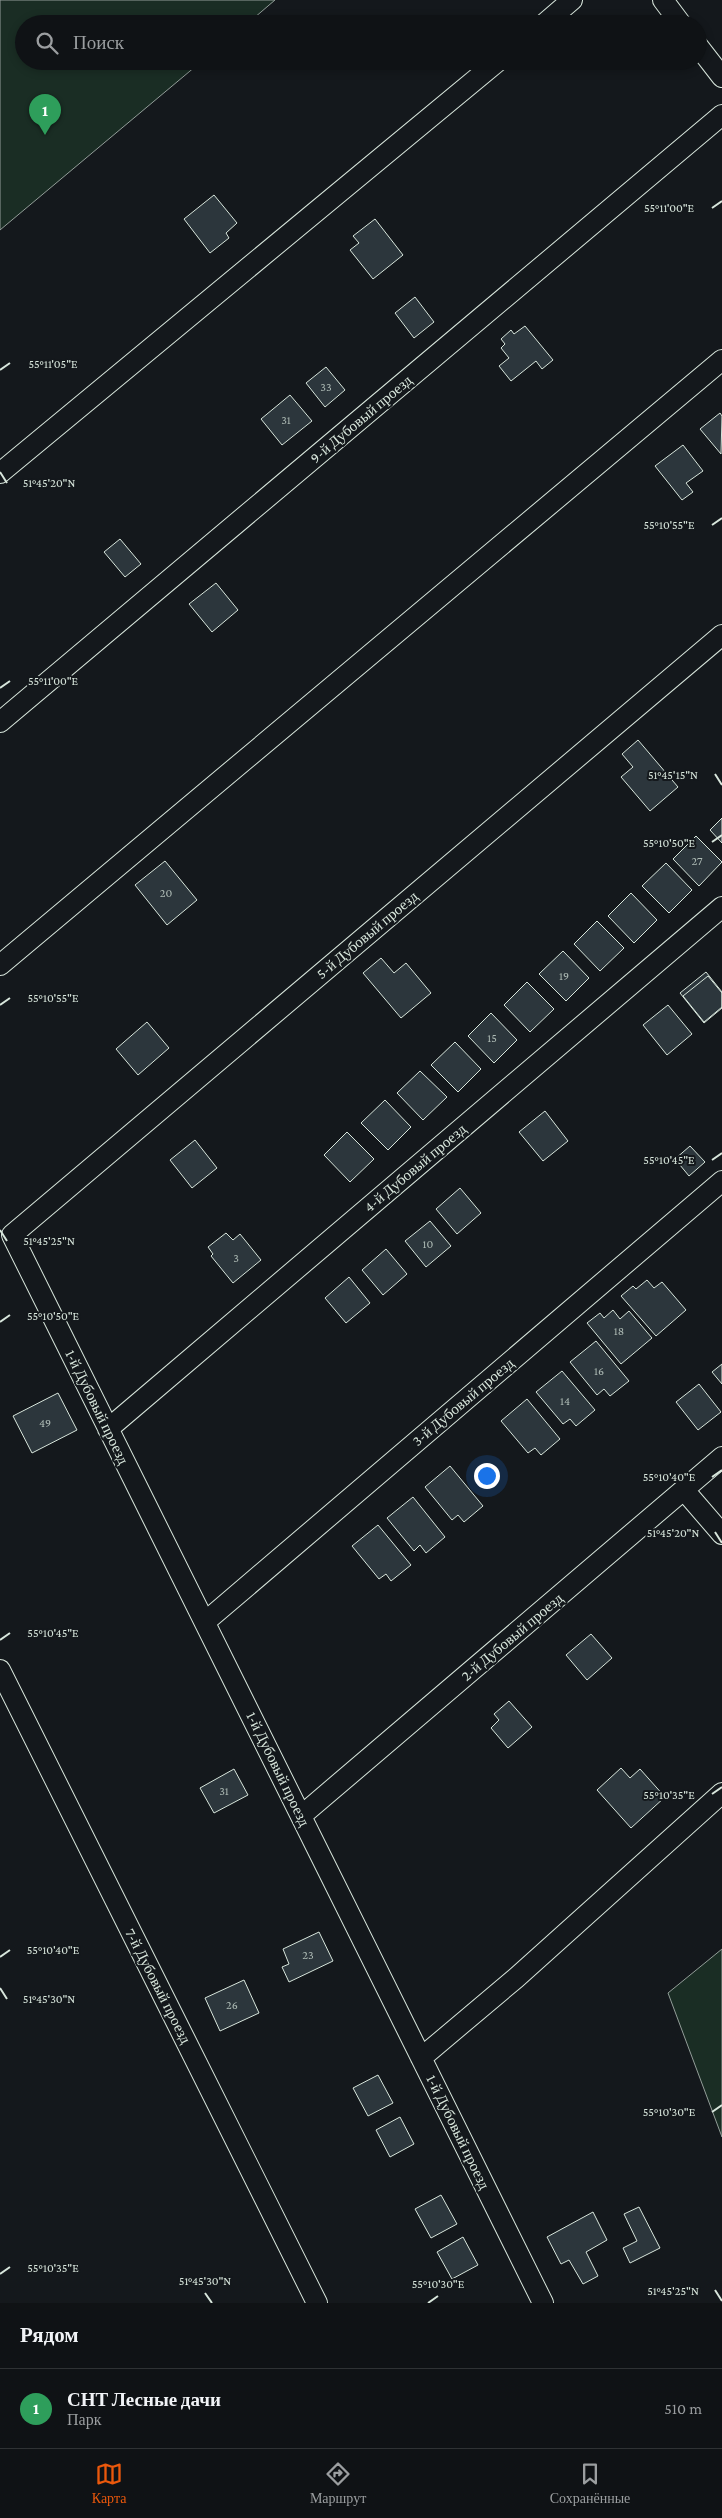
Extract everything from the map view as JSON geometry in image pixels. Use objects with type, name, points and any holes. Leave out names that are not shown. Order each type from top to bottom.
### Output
[{"type":"street","points":[[554,15],[572,0]]},
{"type":"street","points":[[663,0],[674,15]]},
{"type":"street","points":[[707,58],[722,77]]},
{"type":"street","points":[[0,473],[487,70]]},
{"type":"street","name":"9-й Дубовый проезд","points":[[0,722],[722,115]]},
{"type":"street","points":[[0,965],[722,360]]},
{"type":"street","name":"5-й Дубовый проезд","points":[[12,1235],[722,635]]},
{"type":"street","name":"4-й Дубовый проезд","points":[[108,1429],[722,907]]},
{"type":"street","name":"3-й Дубовый проезд","points":[[205,1622],[722,1181]]},
{"type":"street","name":"1-й Дубовый проезд","points":[[12,1235],[544,2303]]},
{"type":"street","name":"2-й Дубовый проезд","points":[[301,1816],[722,1458]]},
{"type":"street","points":[[684,1490],[722,1534]]},
{"type":"street","name":"7-й Дубовый проезд","points":[[0,1670],[317,2303]]},
{"type":"street","points":[[421,2058],[516,1978],[722,1793]]},
{"type":"green space","points":[[0,0],[275,0],[258,15],[15,15],[15,70],[191,70],[0,230]]},
{"type":"green space","points":[[722,1949],[722,2137],[668,1993]]},
{"type":"building","points":[[214,195],[237,223],[226,233],[229,238],[210,253],[184,219]]},
{"type":"building","points":[[375,219],[403,255],[373,279],[350,250],[359,243],[353,236]]},
{"type":"building","points":[[415,297],[434,322],[414,338],[395,313]]},
{"type":"building","points":[[525,326],[553,360],[542,369],[536,361],[511,381],[499,366],[509,358],[501,348],[505,344],[501,339],[511,330],[514,334]]},
{"type":"building","points":[[326,367],[345,390],[325,407],[306,383]]},
{"type":"building","points":[[290,395],[312,421],[282,445],[261,419]]},
{"type":"building","points":[[720,413],[722,416],[721,454],[700,429]]},
{"type":"building","points":[[683,445],[703,471],[686,483],[693,492],[682,500],[655,466]]},
{"type":"building","points":[[120,539],[141,564],[125,577],[104,552]]},
{"type":"building","points":[[216,583],[238,610],[212,632],[189,604]]},
{"type":"building","points":[[638,740],[678,787],[650,811],[621,777],[633,767],[622,754]]},
{"type":"building","points":[[722,818],[722,843],[710,830]]},
{"type":"building","points":[[696,836],[722,862],[699,886],[673,859]]},
{"type":"building","points":[[165,861],[197,900],[167,925],[135,885]]},
{"type":"building","points":[[666,863],[692,890],[669,913],[642,886]]},
{"type":"building","points":[[631,893],[657,920],[634,943],[608,916]]},
{"type":"building","points":[[597,921],[624,948],[600,971],[574,944]]},
{"type":"building","points":[[563,951],[589,978],[566,1001],[539,974]]},
{"type":"building","points":[[381,958],[394,973],[406,963],[431,993],[401,1018],[363,973]]},
{"type":"building","points":[[706,972],[722,992],[722,1008],[704,1023],[680,993]]},
{"type":"building","points":[[708,976],[722,993],[722,1007],[704,1022],[683,996]]},
{"type":"building","points":[[527,982],[554,1009],[530,1032],[504,1005]]},
{"type":"building","points":[[668,1005],[692,1034],[667,1055],[643,1025]]},
{"type":"building","points":[[491,1013],[517,1040],[494,1063],[468,1036]]},
{"type":"building","points":[[147,1022],[169,1048],[138,1075],[116,1049]]},
{"type":"building","points":[[455,1042],[481,1069],[458,1092],[431,1065]]},
{"type":"building","points":[[420,1071],[447,1097],[423,1120],[397,1093]]},
{"type":"building","points":[[385,1100],[411,1127],[388,1150],[361,1123]]},
{"type":"building","points":[[545,1111],[568,1141],[543,1161],[519,1132]]},
{"type":"building","points":[[347,1132],[374,1159],[350,1182],[324,1155]]},
{"type":"building","points":[[195,1140],[217,1168],[192,1188],[170,1160]]},
{"type":"building","points":[[690,1146],[705,1162],[689,1176],[675,1159]]},
{"type":"building","points":[[460,1188],[481,1213],[457,1234],[436,1209]]},
{"type":"building","points":[[430,1221],[451,1246],[426,1267],[405,1241]]},
{"type":"building","points":[[226,1233],[233,1240],[240,1234],[261,1260],[233,1283],[211,1256],[213,1254],[208,1247]]},
{"type":"building","points":[[386,1249],[407,1274],[383,1295],[362,1270]]},
{"type":"building","points":[[349,1277],[370,1303],[346,1323],[325,1298]]},
{"type":"building","points":[[647,1280],[654,1288],[662,1282],[686,1310],[656,1336],[621,1296],[633,1286],[636,1289]]},
{"type":"building","points":[[613,1310],[620,1319],[629,1311],[652,1338],[621,1364],[587,1323],[600,1313],[604,1318]]},
{"type":"building","points":[[596,1341],[629,1381],[610,1396],[604,1389],[597,1395],[570,1362]]},
{"type":"building","points":[[722,1364],[722,1384],[712,1372]]},
{"type":"building","points":[[562,1371],[595,1410],[576,1426],[570,1419],[563,1424],[536,1392]]},
{"type":"building","points":[[699,1384],[721,1412],[698,1430],[676,1402]]},
{"type":"building","points":[[58,1393],[77,1430],[32,1453],[13,1416]]},
{"type":"building","points":[[527,1399],[560,1439],[541,1455],[535,1448],[528,1453],[501,1421]]},
{"type":"building","points":[[450,1466],[483,1506],[464,1522],[458,1515],[452,1520],[425,1487]]},
{"type":"building","points":[[413,1497],[445,1537],[426,1553],[420,1545],[414,1551],[387,1518]]},
{"type":"building","points":[[378,1525],[411,1565],[391,1581],[386,1574],[379,1579],[352,1546]]},
{"type":"building","points":[[591,1634],[612,1658],[587,1680],[566,1655]]},
{"type":"building","points":[[509,1701],[532,1727],[508,1748],[491,1728],[499,1720],[494,1714]]},
{"type":"building","points":[[621,1768],[630,1778],[640,1769],[665,1797],[631,1828],[597,1790]]},
{"type":"building","points":[[234,1769],[248,1795],[214,1813],[200,1788]]},
{"type":"building","points":[[319,1932],[333,1961],[289,1982],[282,1967],[289,1964],[283,1949]]},
{"type":"building","points":[[244,1980],[259,2013],[220,2031],[205,1998]]},
{"type":"building","points":[[378,2075],[393,2103],[368,2116],[353,2088]]},
{"type":"building","points":[[400,2117],[414,2144],[390,2157],[376,2130]]},
{"type":"building","points":[[441,2195],[457,2224],[431,2238],[415,2209]]},
{"type":"building","points":[[639,2207],[660,2248],[630,2263],[623,2248],[637,2241],[624,2214]]},
{"type":"building","points":[[593,2212],[607,2240],[586,2252],[598,2276],[583,2284],[569,2260],[561,2264],[547,2237]]},
{"type":"building","points":[[463,2237],[478,2265],[452,2279],[437,2252]]},
{"type":"place","name":"СНТ Лесные дачи","points":[[45,135]]}]
